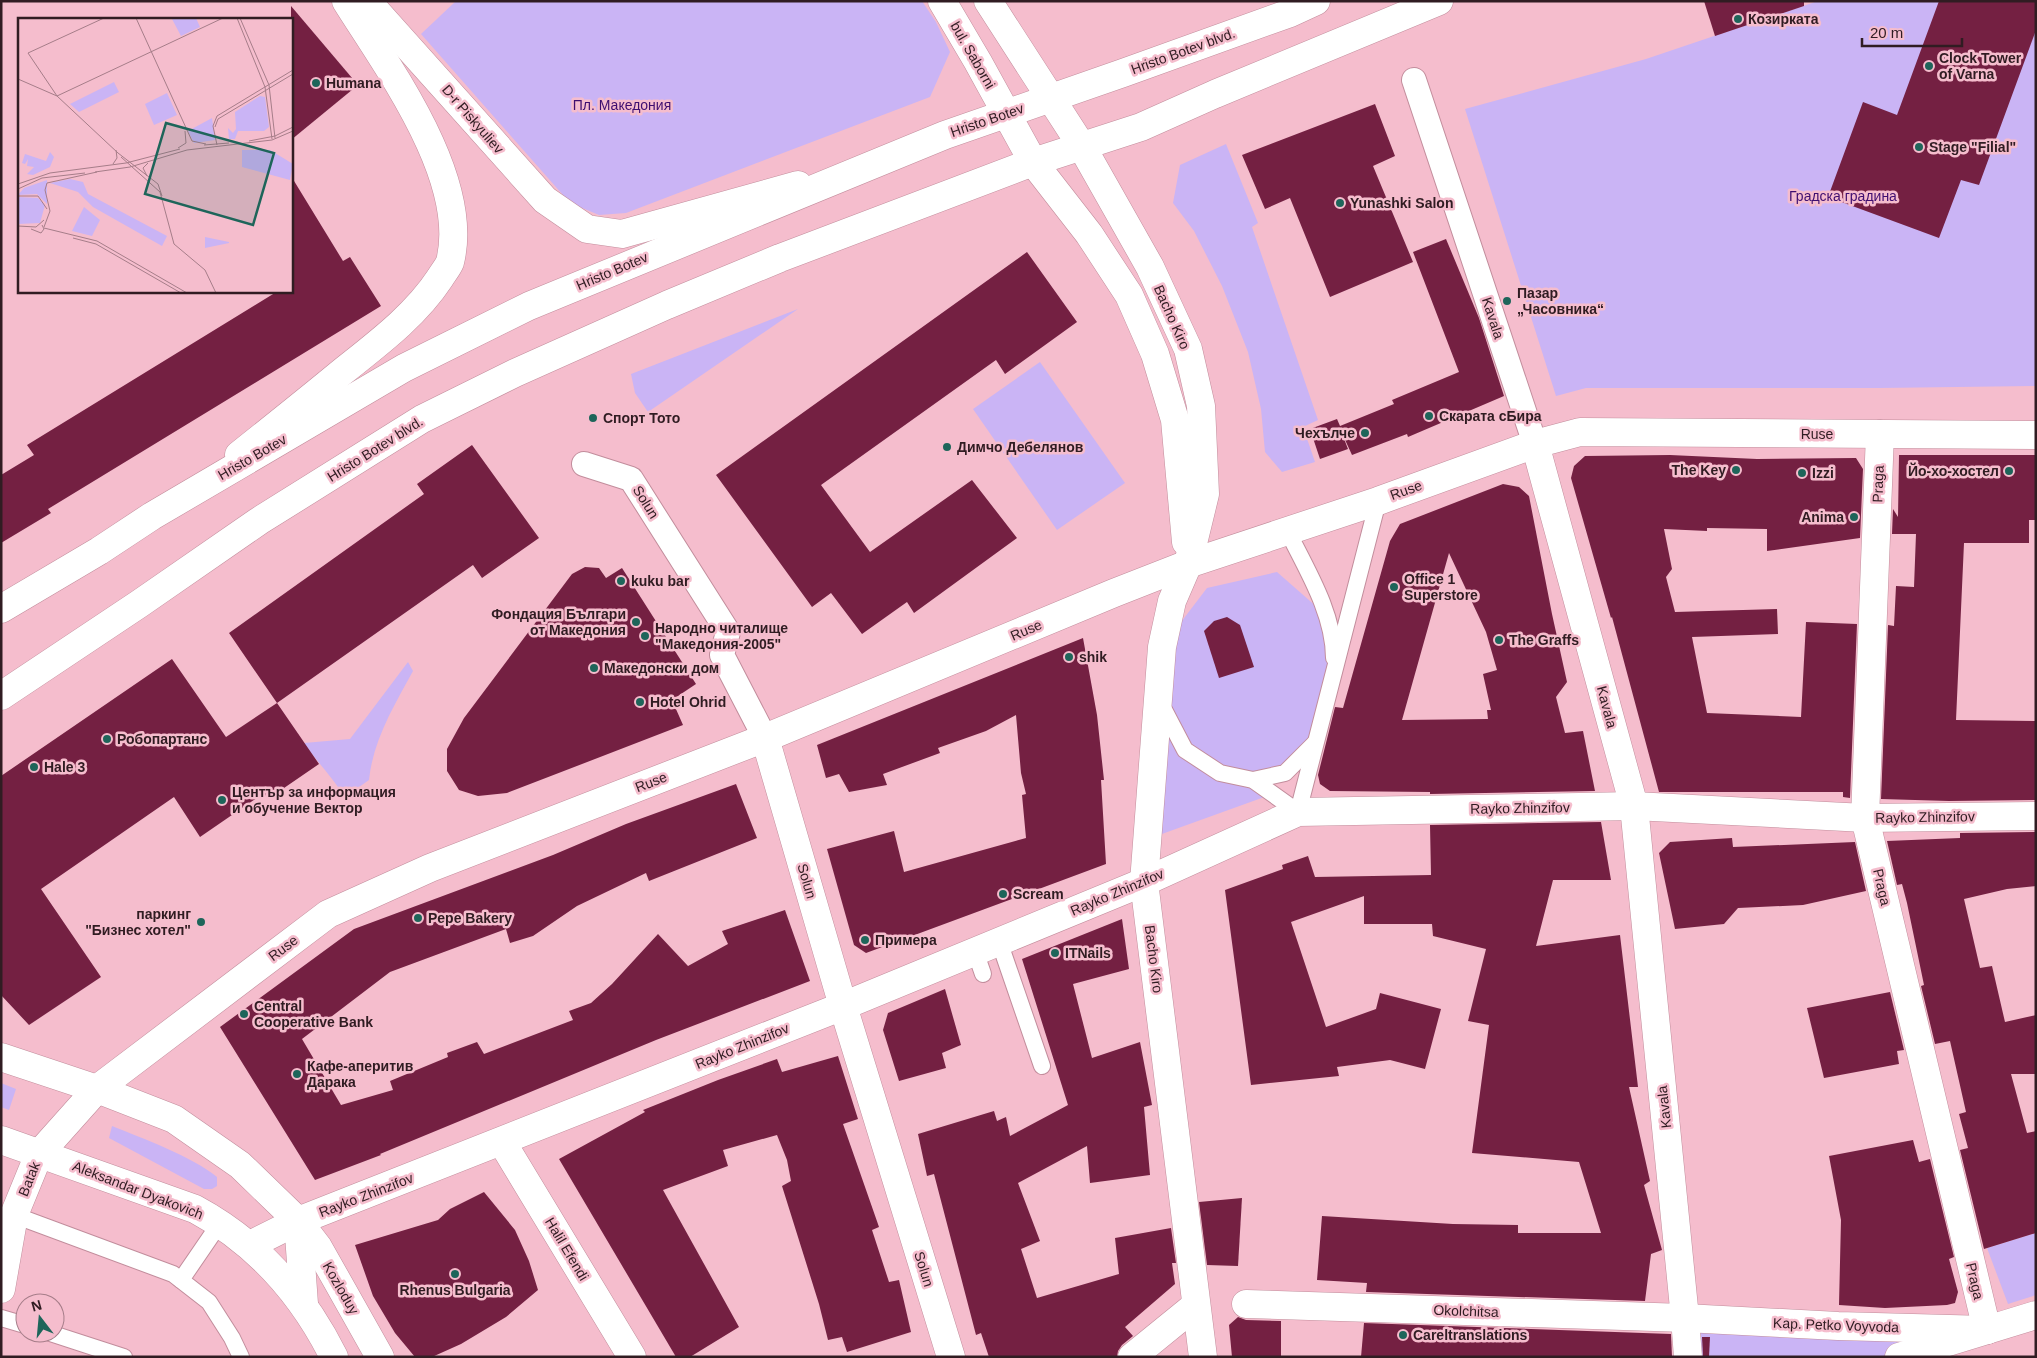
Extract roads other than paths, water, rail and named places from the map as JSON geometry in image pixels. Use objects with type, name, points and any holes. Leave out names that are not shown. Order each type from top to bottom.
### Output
[{"type":"street","points":[[1,610],[196,490],[388,335],[430,293],[450,263],[454,230],[451,203],[431,145],[413,107],[346,1]]},
{"type":"street","name":"D-r Piskyuliev","points":[[367,1],[545,200],[587,229],[622,234],[860,168]]},
{"type":"street","name":"bul. Saborni","points":[[942,1],[1033,162]]},
{"type":"street","points":[[988,1],[1081,145]]},
{"type":"street","name":"Hristo Botev blvd.","points":[[1049,98],[1282,16],[1316,1]]},
{"type":"street","points":[[1033,162],[1141,127],[1215,94],[1439,1]]},
{"type":"street","name":"Kavala","points":[[1414,80],[1535,444],[1634,806],[1686,1318],[1688,1357]]},
{"type":"street","name":"Hristo Botev","points":[[196,490],[404,368],[529,306],[860,168],[944,135],[1049,98]]},
{"type":"street","name":"Bacho Kiro","points":[[1081,145],[1150,267],[1188,348],[1201,406],[1205,494],[1188,564],[1172,601],[1162,647],[1160,702],[1144,882],[1203,1357]]},
{"type":"street","name":"Hristo Botev blvd.","points":[[1,696],[259,521],[422,419],[515,373],[667,304],[780,258],[1033,162]]},
{"type":"street","name":"Bacho Kiro","points":[[1033,162],[1089,234],[1129,295],[1155,354],[1175,420],[1188,564]]},
{"type":"street","name":"Ruse","points":[[97,1089],[131,1061],[328,914],[430,868],[765,738],[1188,564],[1378,501],[1535,444],[1580,432],[2036,435]]},
{"type":"street","name":"Praga","points":[[1880,434],[1865,818],[1987,1330]]},
{"type":"street","name":"Solun","points":[[584,464],[631,479],[728,632],[722,655],[765,738],[843,1006],[952,1357]]},
{"type":"street","name":"Rayko Zhinzifov","points":[[250,1245],[298,1222],[843,1006],[986,956],[1298,812],[1634,806],[1865,818],[2036,816]]},
{"type":"street","points":[[1,1057],[97,1089],[174,1118],[240,1165],[298,1222],[304,1304]]},
{"type":"street","name":"Batak","points":[[1,1289],[14,1215],[39,1154],[97,1089]]},
{"type":"street","name":"Aleksandar Dyakovich","points":[[1,1140],[195,1209],[220,1223],[250,1245],[304,1304],[318,1325],[334,1357]]},
{"type":"street","name":"Halil Efendi","points":[[502,1142],[632,1357]]},
{"type":"street","name":"Kozloduy","points":[[298,1222],[318,1247],[380,1357]]},
{"type":"street","name":"Okolchitsa","points":[[1246,1304],[1686,1318]]},
{"type":"street","points":[[1132,1357],[1196,1305]]},
{"type":"street","points":[[1899,1357],[2036,1315]]},
{"type":"street","name":"Kap. Petko Voyvoda","points":[[1686,1318],[1838,1326],[1987,1330]]},
{"type":"lane","points":[[1253,780],[1298,812],[1378,501]]},
{"type":"lane","points":[[1288,532],[1312,579],[1326,615],[1334,650],[1334,668]]},
{"type":"lane","points":[[1160,702],[1185,750],[1220,774],[1253,780],[1285,773],[1316,743]]},
{"type":"lane","points":[[986,956],[1042,1066]]},
{"type":"lane","points":[[14,1215],[173,1274],[209,1302],[232,1338],[241,1357]]},
{"type":"lane","points":[[181,1280],[220,1223]]},
{"type":"lane","points":[[1,1318],[15,1322]]},
{"type":"lane","points":[[65,1338],[124,1357]]},
{"type":"place","name":"Козирката","points":[[1738,19]]},
{"type":"place","name":"Clock Tower of Varna","points":[[1929,66]]},
{"type":"place","name":"Humana","points":[[316,83]]},
{"type":"place","name":"Stage \"Filial\"","points":[[1919,147]]},
{"type":"place","name":"Yunashki Salon","points":[[1340,203]]},
{"type":"place","name":"Пазар „Часовника“","points":[[1507,301]]},
{"type":"place","name":"Скарата сБира","points":[[1429,416]]},
{"type":"place","name":"Спорт Тото","points":[[593,418]]},
{"type":"place","name":"Чехълче","points":[[1365,433]]},
{"type":"place","name":"Димчо Дебелянов","points":[[947,447]]},
{"type":"place","name":"The Key","points":[[1736,470]]},
{"type":"place","name":"Йо-хо-хостел","points":[[2009,471]]},
{"type":"place","name":"Izzi","points":[[1802,473]]},
{"type":"place","name":"Anima","points":[[1854,517]]},
{"type":"place","name":"kuku bar","points":[[621,581]]},
{"type":"place","name":"Office 1 Superstore","points":[[1394,587]]},
{"type":"place","name":"Фондация Българи от Македония","points":[[636,622]]},
{"type":"place","name":"Народно читалище \"Македония-2005\"","points":[[645,636]]},
{"type":"place","name":"The Graffs","points":[[1499,640]]},
{"type":"place","name":"shik","points":[[1069,657]]},
{"type":"place","name":"Македонски дом","points":[[594,668]]},
{"type":"place","name":"Hotel Ohrid","points":[[640,702]]},
{"type":"place","name":"Робопартанс","points":[[107,739]]},
{"type":"place","name":"Hale 3","points":[[34,767]]},
{"type":"place","name":"Център за информация и обучение Вектор","points":[[222,800]]},
{"type":"place","name":"Scream","points":[[1003,894]]},
{"type":"place","name":"Pepe Bakery","points":[[418,918]]},
{"type":"place","name":"паркинг \"Бизнес хотел\"","points":[[201,922]]},
{"type":"place","name":"Примера","points":[[865,940]]},
{"type":"place","name":"ITNails","points":[[1055,953]]},
{"type":"place","name":"Central Cooperative Bank","points":[[244,1014]]},
{"type":"place","name":"Кафе-аперитив Дарака","points":[[297,1074]]},
{"type":"place","name":"Rhenus Bulgaria","points":[[455,1274]]},
{"type":"place","name":"Careltranslations","points":[[1403,1335]]},
{"type":"park label","name":"Пл. Македония","points":[[622,105]]},
{"type":"park label","name":"Градска градина","points":[[1843,196]]}]
